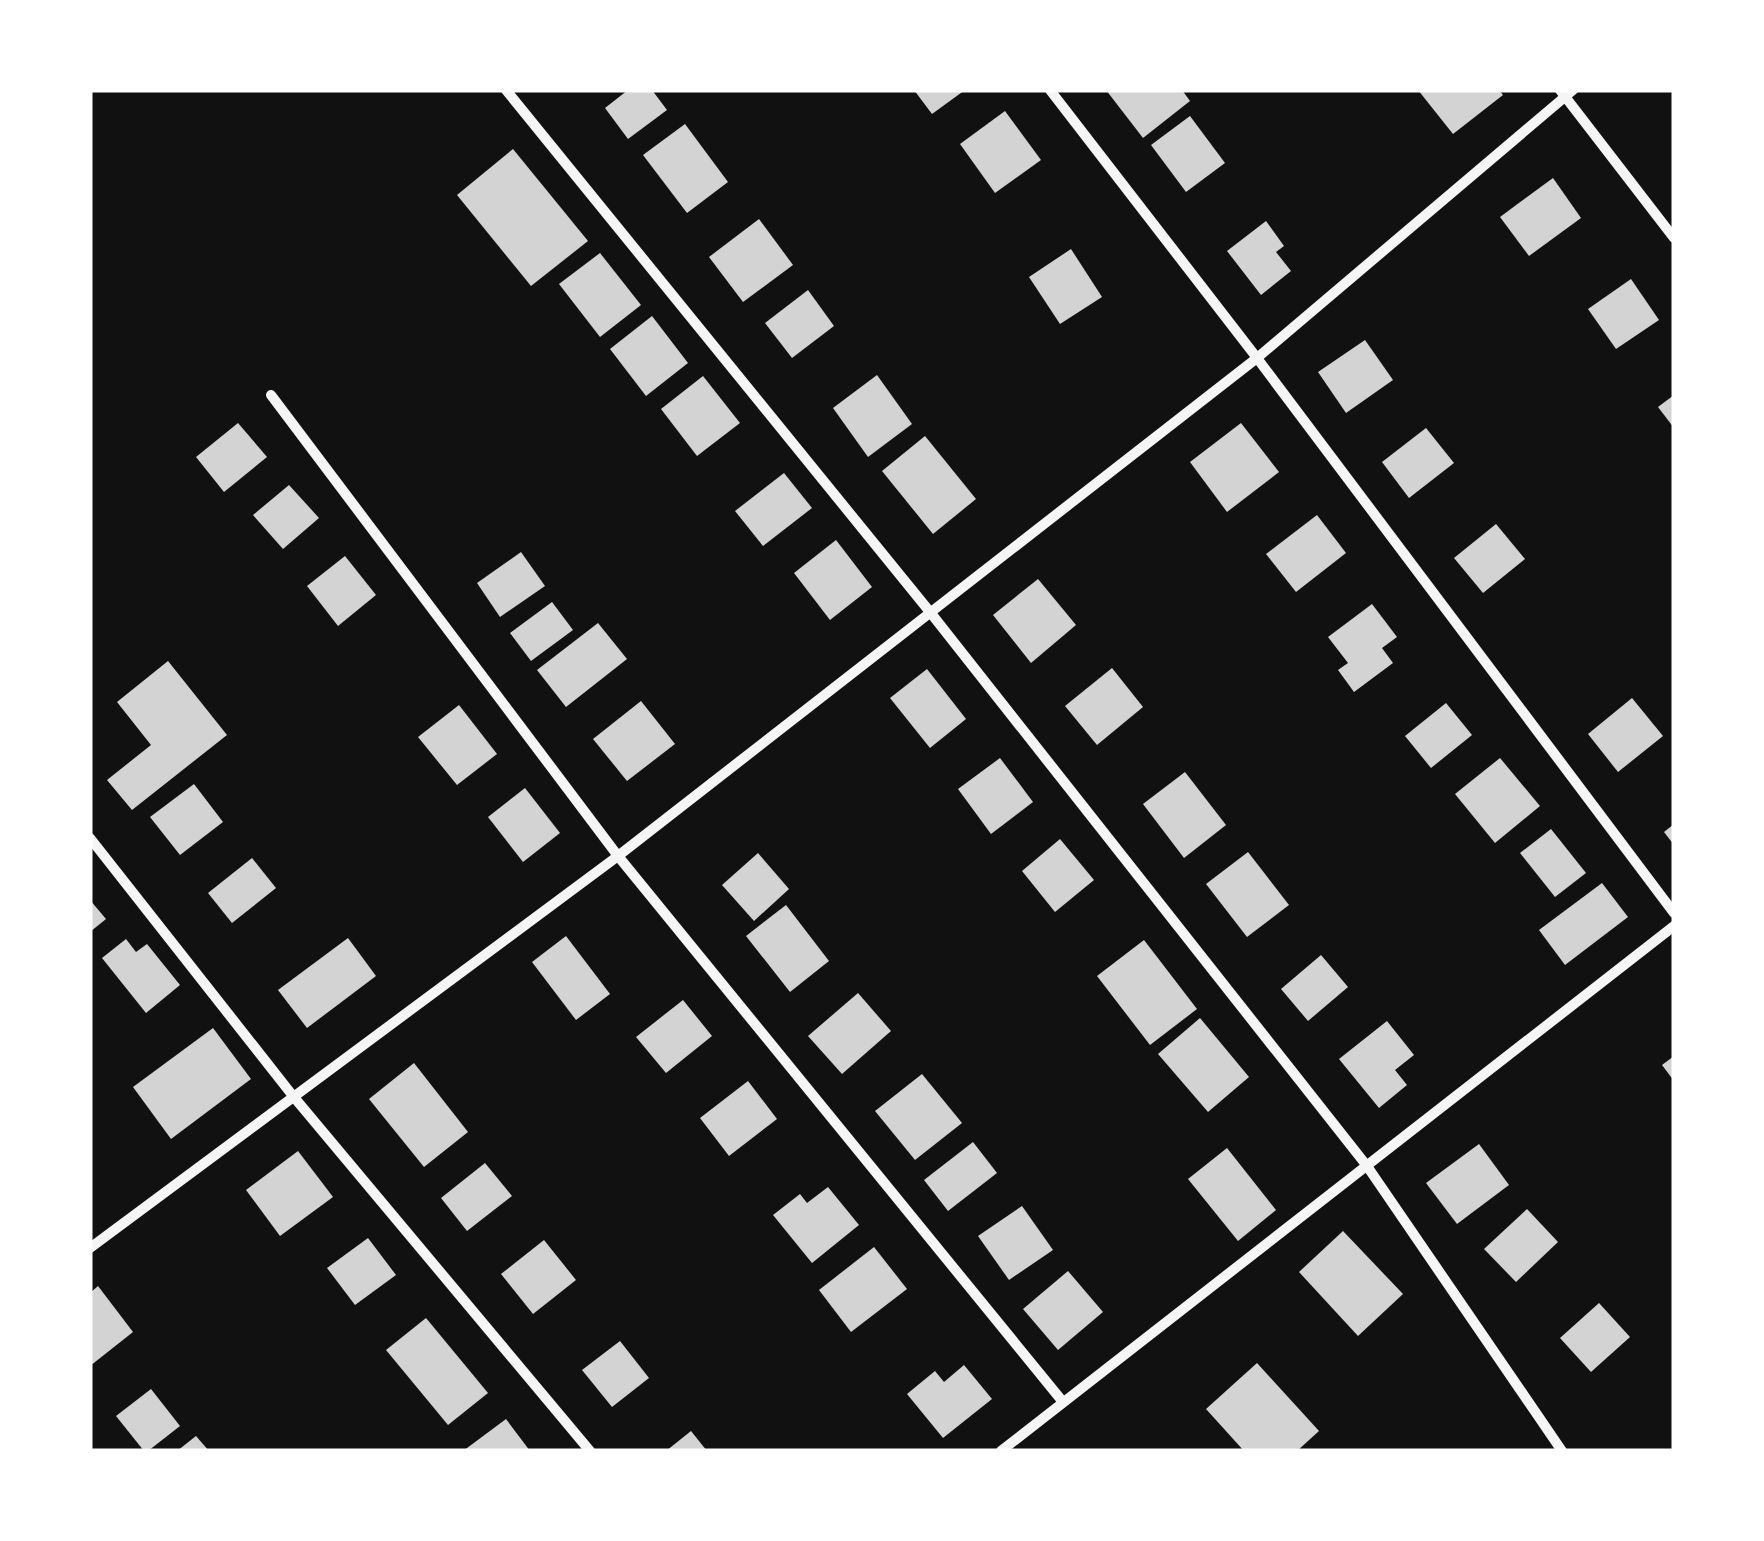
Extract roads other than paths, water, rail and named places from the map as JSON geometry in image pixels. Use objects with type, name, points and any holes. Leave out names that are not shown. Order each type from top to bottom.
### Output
[{"type":"street","points":[[506,90],[930,612],[1367,1166],[1562,1451]]},
{"type":"street","points":[[1050,90],[1258,358],[1674,912]]},
{"type":"street","points":[[90,1248],[618,856],[1258,358],[1566,92],[1674,238]]},
{"type":"street","points":[[271,395],[618,856],[1063,1402]]},
{"type":"street","points":[[90,838],[293,1096],[590,1451]]},
{"type":"street","points":[[1002,1451],[1674,926]]}]
